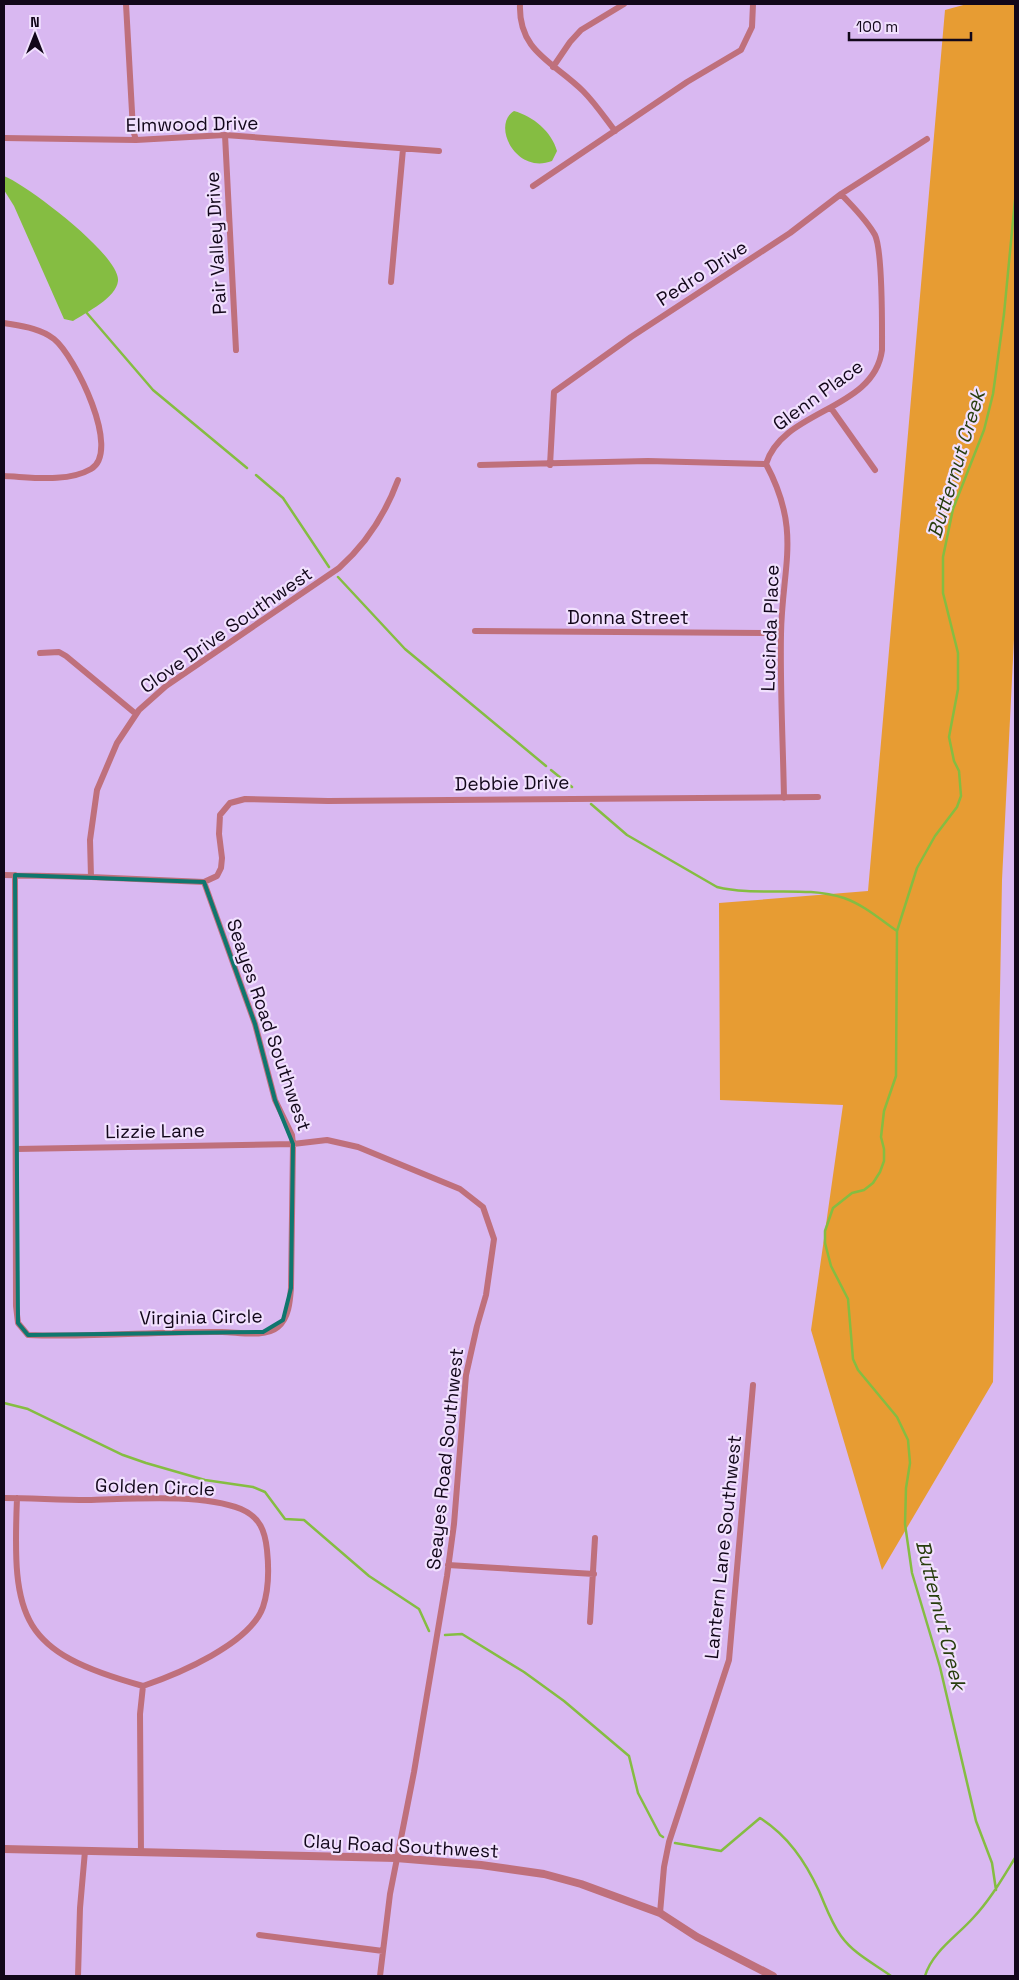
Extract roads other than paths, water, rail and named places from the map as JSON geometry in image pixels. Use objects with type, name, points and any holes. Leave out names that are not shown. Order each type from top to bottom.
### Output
[{"type":"street","points":[[126,4],[133,130],[136,140]]},
{"type":"street","points":[[520,4],[520,16],[524,34],[537,54],[584,92],[615,131]]},
{"type":"street","points":[[553,67],[580,30],[624,4]]},
{"type":"street","points":[[533,186],[687,82],[741,50],[752,27],[753,4]]},
{"type":"street","name":"Elmwood Drive","points":[[4,138],[136,140],[225,135],[403,150],[439,151]]},
{"type":"street","name":"Pair Valley Drive","points":[[225,135],[236,350]]},
{"type":"street","name":"Pedro Drive","points":[[550,465],[554,392],[631,336],[790,233],[841,194],[927,139]]},
{"type":"street","points":[[391,282],[403,150]]},
{"type":"street","name":"Glenn Place","points":[[766,464],[770,451],[782,438],[831,408],[875,374],[880,364],[882,350],[879,260],[876,237],[864,219],[841,194]]},
{"type":"street","points":[[4,323],[33,328],[54,339],[66,352],[82,378],[95,412],[101,445],[100,459],[92,468],[79,474],[60,477],[4,476]]},
{"type":"street","points":[[831,408],[875,470]]},
{"type":"street","points":[[480,466],[648,461],[766,464]]},
{"type":"street","name":"Lucinda Place","points":[[766,464],[776,483],[784,507],[788,539],[781,633],[784,798]]},
{"type":"street","name":"Clove Drive Southwest","points":[[91,877],[92,824],[97,790],[109,759],[136,714],[166,686],[340,568],[360,547],[376,526],[398,480]]},
{"type":"street","name":"Donna Street","points":[[475,631],[781,633]]},
{"type":"street","points":[[40,653],[59,652],[66,656],[136,714]]},
{"type":"street","name":"Debbie Drive","points":[[204,882],[216,876],[221,868],[219,822],[224,807],[230,802],[245,799],[818,797]]},
{"type":"street","points":[[4,875],[204,882]]},
{"type":"street","points":[[15,875],[16,1149]]},
{"type":"street","name":"Seayes Road Southwest","points":[[204,882],[255,1024],[275,1100],[292,1135],[294,1144],[327,1140],[376,1153],[460,1189],[483,1207],[494,1239],[492,1266],[466,1375],[448,1565],[414,1772],[396,1858],[380,1976]]},
{"type":"street","name":"Lizzie Lane","points":[[16,1149],[294,1144]]},
{"type":"street","name":"Virginia Circle","points":[[16,1149],[16,1306],[18,1323],[28,1335],[58,1336],[190,1331],[263,1332],[278,1327],[288,1311],[291,1288],[294,1144]]},
{"type":"street","name":"Lantern Lane Southwest","points":[[660,1913],[664,1867],[669,1842],[729,1660],[754,1385]]},
{"type":"street","name":"Golden Circle","points":[[4,1498],[198,1501],[238,1508],[260,1522],[265,1531],[268,1564],[266,1594],[260,1613],[248,1629],[216,1652],[180,1671],[143,1686]]},
{"type":"street","points":[[17,1498],[18,1576],[21,1601],[29,1624],[46,1642],[82,1666],[143,1686],[140,1714],[141,1853]]},
{"type":"street","points":[[590,1622],[595,1538]]},
{"type":"street","points":[[448,1565],[594,1574]]},
{"type":"street","name":"Clay Road Southwest","points":[[4,1849],[396,1858],[481,1865],[544,1874],[581,1884],[660,1913],[697,1937],[773,1976]]},
{"type":"street","points":[[78,1976],[80,1908],[85,1851]]},
{"type":"street","points":[[259,1935],[382,1951]]},
{"type":"waterway","name":"Butternut Creek","points":[[996,1890],[992,1863],[976,1821],[940,1667],[912,1573],[905,1524],[906,1488],[910,1463],[908,1440],[897,1417],[858,1370],[853,1359],[848,1299],[831,1266],[825,1243],[825,1231],[833,1208],[852,1193],[864,1190],[873,1183],[884,1161],[881,1137],[884,1111],[896,1076],[897,931],[917,868],[935,836],[957,807],[961,796],[959,771],[954,761],[949,737],[958,689],[958,653],[943,593],[943,557],[953,509],[984,430],[993,394],[1004,314],[1015,200]]},
{"type":"waterway","points":[[86,312],[153,390],[247,468]]},
{"type":"waterway","points":[[256,475],[283,498],[329,567]]},
{"type":"waterway","points":[[338,577],[405,649],[546,766]]},
{"type":"waterway","points":[[551,770],[572,787]]},
{"type":"waterway","points":[[591,804],[627,835],[717,887],[733,890],[797,891],[829,894],[844,898],[858,905],[897,931]]},
{"type":"waterway","points":[[4,1403],[28,1409],[123,1455],[146,1463],[205,1480],[253,1487],[265,1492],[285,1519],[304,1520],[369,1576],[419,1609],[429,1631]]},
{"type":"waterway","points":[[445,1635],[462,1634],[524,1672],[564,1701],[629,1756],[638,1793],[660,1835],[663,1837]]},
{"type":"waterway","points":[[675,1843],[721,1851],[760,1818],[779,1833],[802,1859],[841,1936],[858,1953],[891,1976]]},
{"type":"waterway","name":"Butternut Creek","points":[[925,1976],[933,1959],[985,1904],[1015,1858]]}]
